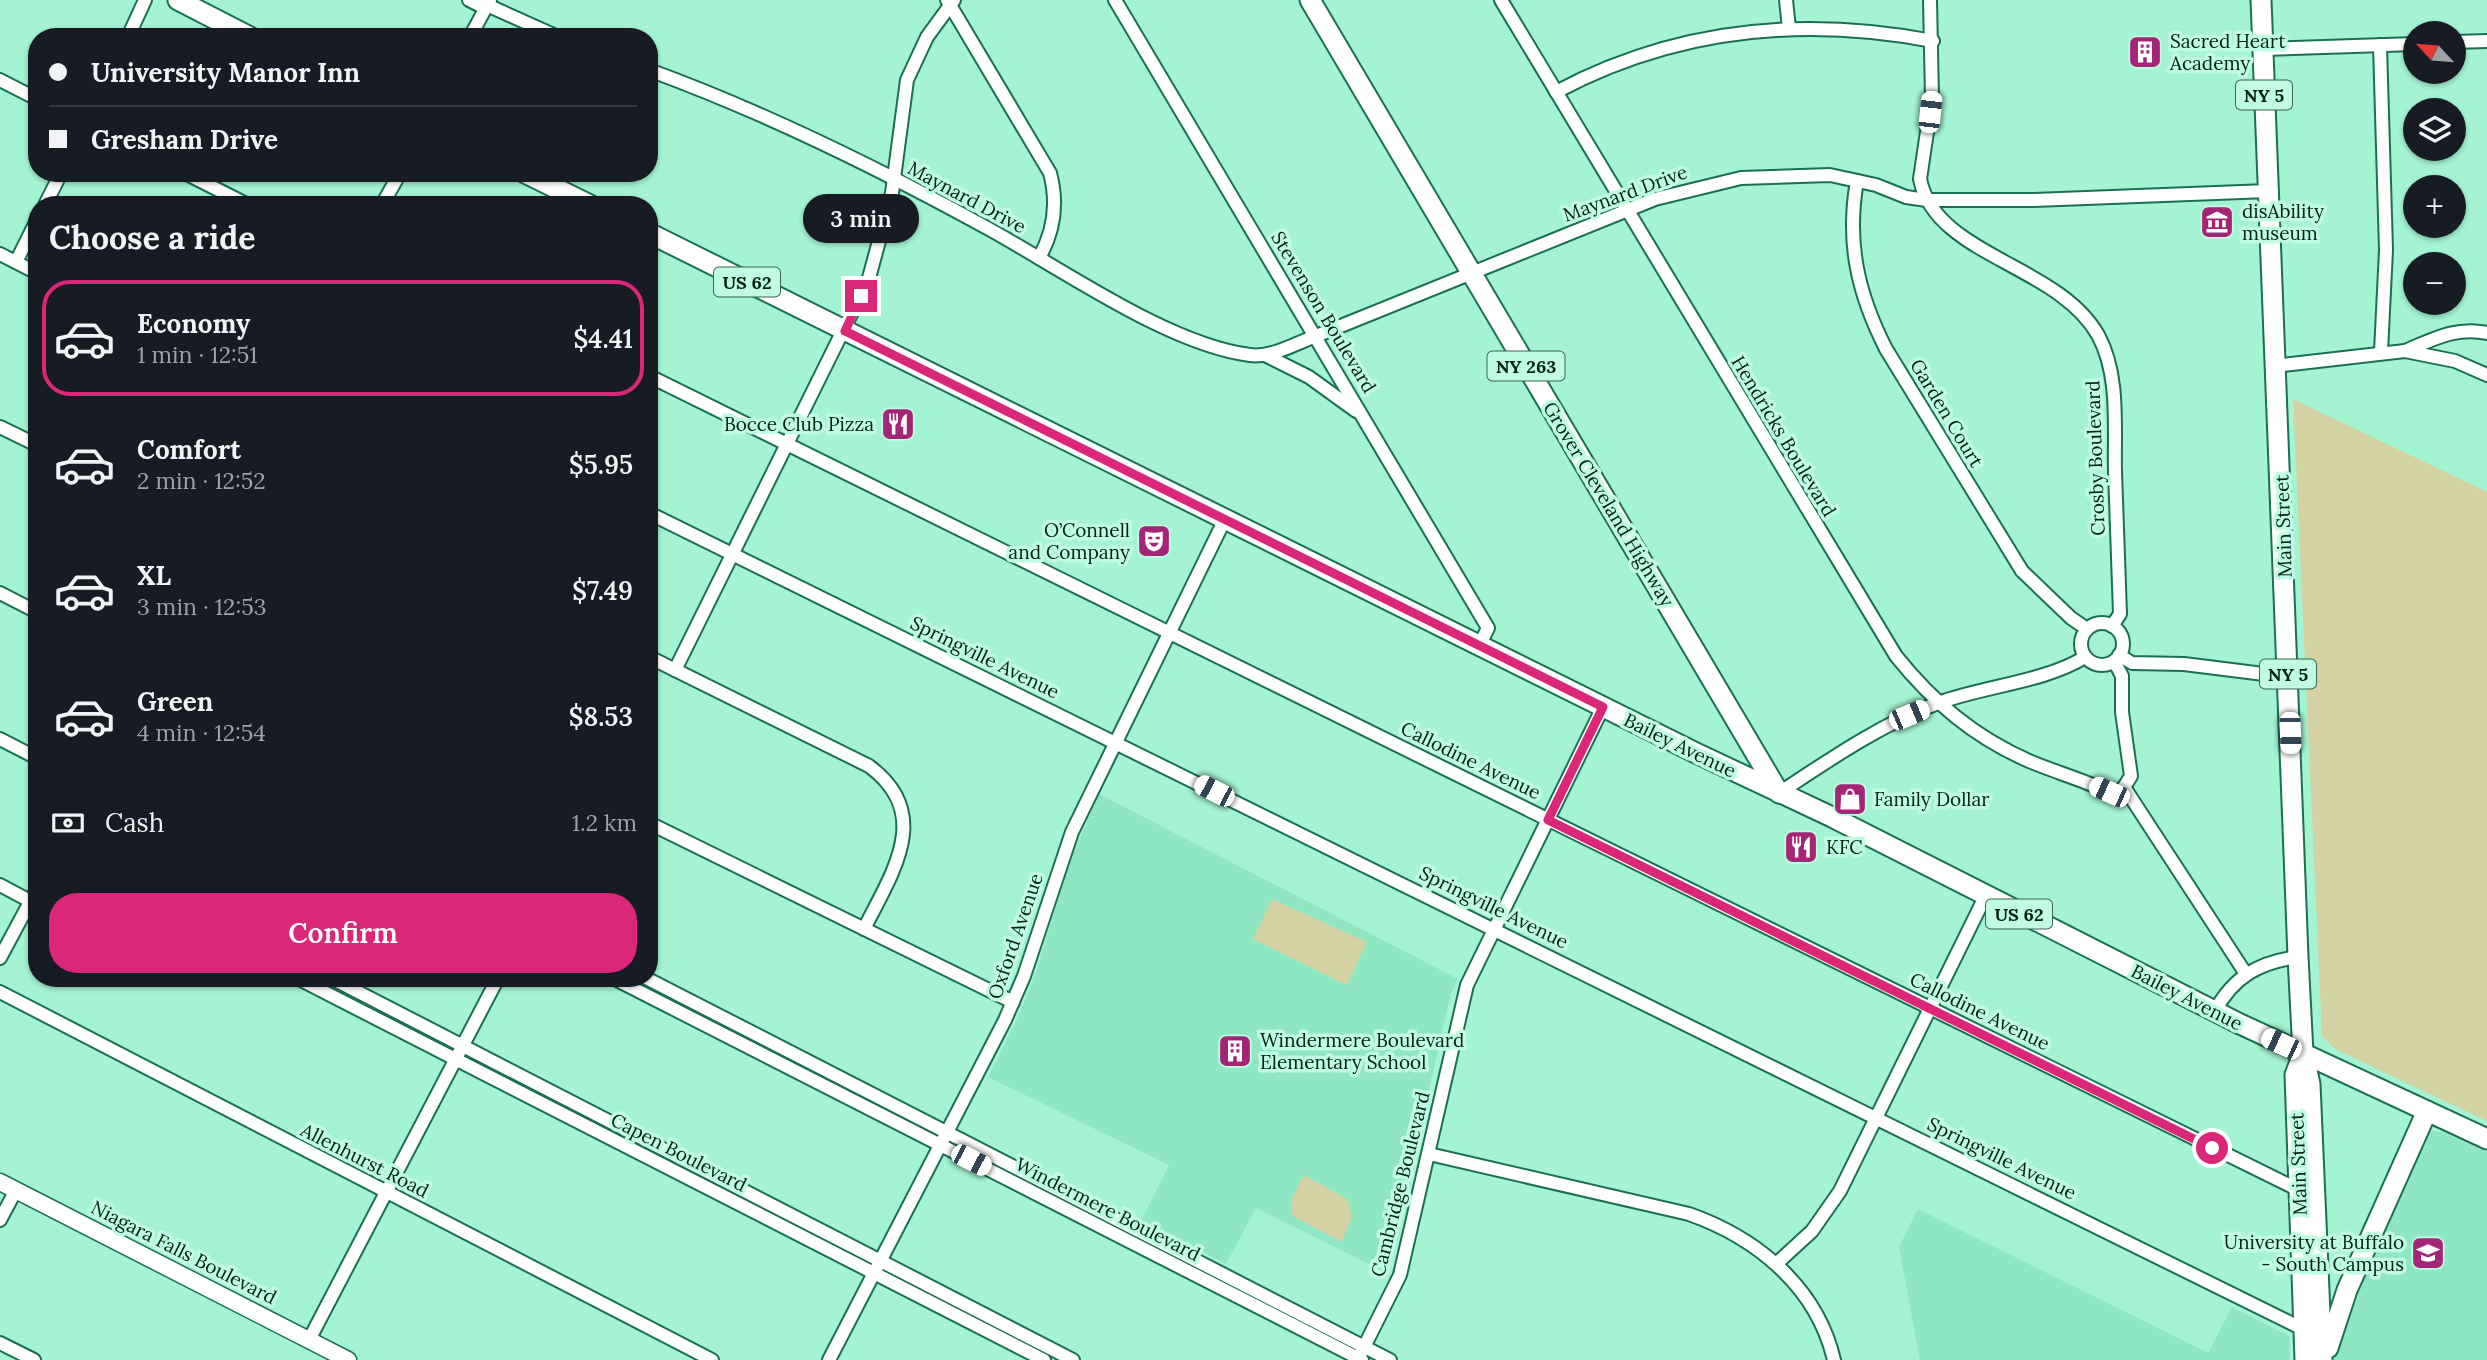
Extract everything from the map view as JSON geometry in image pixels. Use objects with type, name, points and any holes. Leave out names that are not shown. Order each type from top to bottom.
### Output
[{"type":"main road","points":[[178,0],[232,28]]},
{"type":"main road","name":"Grover Cleveland Highway","points":[[1310,0],[1779,793]]},
{"type":"main road","name":"Main Street","points":[[2261,0],[2303,1053],[2295,1075],[2306,1194],[2312,1333],[2305,1360]]},
{"type":"main road","points":[[543,182],[572,196]]},
{"type":"main road","name":"Bailey Avenue","points":[[658,238],[2215,1011],[2487,1139]]},
{"type":"main road","points":[[1724,767],[1738,763],[1745,756],[1744,731]]},
{"type":"main road","points":[[2324,1360],[2332,1327],[2347,1290],[2427,1111]]},
{"type":"main road","name":"Niagara Falls Boulevard","points":[[0,1182],[348,1360]]},
{"type":"main road","name":"Main Street","points":[[2312,1333],[2324,1360]]},
{"type":"street","points":[[132,28],[145,0]]},
{"type":"street","points":[[469,0],[487,4],[539,28]]},
{"type":"street","name":"Stevenson Boulevard","points":[[1115,0],[1488,628],[1479,646]]},
{"type":"street","name":"Hendricks Boulevard","points":[[1501,0],[1878,630],[1937,703],[1982,736],[2031,762],[2109,792],[2124,788]]},
{"type":"street","points":[[1786,0],[1789,28]]},
{"type":"street","points":[[1927,200],[1920,179],[1932,98],[1933,41],[1930,0]]},
{"type":"street","points":[[676,670],[845,331],[878,250],[894,179],[907,80],[927,37],[950,2],[1050,173],[1055,218],[1039,258]]},
{"type":"street","points":[[475,28],[487,4]]},
{"type":"street","points":[[1556,92],[1623,61],[1721,34],[1789,28],[1861,30],[1933,41]]},
{"type":"street","points":[[2466,42],[2487,41]]},
{"type":"street","points":[[2263,48],[2403,44]]},
{"type":"street","points":[[2380,45],[2386,250],[2381,352]]},
{"type":"street","name":"Maynard Drive","points":[[658,74],[789,127],[894,179],[1168,328],[1228,350],[1265,355],[1309,377],[1362,415]]},
{"type":"street","points":[[0,80],[28,94]]},
{"type":"street","name":"Maynard Drive","points":[[1265,355],[1627,210],[1683,190],[1741,178],[1830,175],[1906,197],[1927,200],[2034,200],[2268,191]]},
{"type":"street","name":"Garden Court","points":[[1857,181],[1851,230],[1857,275],[1869,316],[1886,349],[2022,571],[2071,618],[2087,629]]},
{"type":"street","points":[[203,182],[230,196]]},
{"type":"street","name":"Crosby Boulevard","points":[[1927,200],[1953,231],[2069,299],[2091,324],[2105,350],[2112,383],[2120,614],[2112,626],[2121,636],[2116,658],[2122,676],[2122,712],[2131,776],[2124,788]]},
{"type":"street","points":[[16,262],[28,238]]},
{"type":"street","points":[[0,254],[28,268]]},
{"type":"street","points":[[2405,351],[2438,336],[2469,331],[2487,333]]},
{"type":"street","points":[[2274,366],[2405,351],[2455,361],[2487,375]]},
{"type":"street","name":"Callodine Avenue","points":[[658,380],[2306,1194]]},
{"type":"street","points":[[0,427],[28,441]]},
{"type":"street","name":"Springville Avenue","points":[[658,517],[2312,1333]]},
{"type":"street","name":"Oxford Avenue","points":[[829,1360],[945,1139],[1013,1002],[1064,852],[1114,742],[1225,519]]},
{"type":"street","points":[[0,593],[28,607]]},
{"type":"street","points":[[2112,626],[2096,624],[2087,629],[2081,646],[2085,657],[2102,665],[2116,658],[2132,663],[2197,665],[2288,677]]},
{"type":"street","points":[[1779,793],[1881,729],[1937,703],[2006,682],[2063,671],[2085,657]]},
{"type":"street","points":[[658,661],[869,766],[888,782],[904,817],[904,841],[864,929]]},
{"type":"street","name":"Cambridge Boulevard","points":[[1361,1356],[1398,1281],[1467,985],[1603,707]]},
{"type":"street","points":[[0,739],[28,753]]},
{"type":"street","points":[[2124,788],[2246,974]]},
{"type":"street","points":[[658,827],[1013,1002]]},
{"type":"street","points":[[0,885],[28,900]]},
{"type":"street","points":[[1776,1264],[1812,1231],[1827,1212],[1877,1118],[1985,897]]},
{"type":"street","points":[[0,958],[28,905]]},
{"type":"street","points":[[2215,1011],[2233,984],[2246,974],[2267,961],[2298,957]]},
{"type":"street","name":"Windermere Boulevard","points":[[658,984],[945,1139],[1361,1356],[1390,1360]]},
{"type":"street","name":"Capen Boulevard","points":[[315,987],[878,1268],[1073,1360]]},
{"type":"street","name":"Capen Boulevard","points":[[349,987],[463,1045],[1044,1360]]},
{"type":"street","points":[[309,1340],[493,987]]},
{"type":"street","name":"Windermere Boulevard","points":[[632,987],[945,1139]]},
{"type":"street","name":"Allenhurst Road","points":[[0,992],[712,1360]]},
{"type":"street","points":[[1429,1154],[1689,1214],[1735,1234],[1776,1264],[1812,1308],[1834,1360]]},
{"type":"street","points":[[0,1220],[16,1190]]},
{"type":"street","points":[[0,1343],[34,1360]]},
{"type":"shaded area","points":[[2293,399],[2487,492],[2487,1121],[2335,1049],[2322,1036]]},
{"type":"shaded area","points":[[1099,794],[1458,979],[1451,993],[1387,1273],[1256,1208],[1226,1264],[1141,1221],[1169,1165],[988,1077],[1018,1017],[1036,972],[1071,858]]},
{"type":"shaded area","points":[[1272,899],[1367,942],[1347,985],[1253,939]]},
{"type":"shaded area","points":[[325,987],[333,987],[448,1046],[446,1049]]},
{"type":"shaded area","points":[[678,1000],[795,1060],[795,1062],[678,1005]]},
{"type":"shaded area","points":[[472,1058],[648,1148],[649,1150],[469,1060]]},
{"type":"shaded area","name":"University at Buffalo - South Campus","points":[[2433,1131],[2443,1132],[2487,1152],[2487,1360],[2333,1360],[2336,1341],[2424,1136]]},
{"type":"shaded area","points":[[668,1158],[866,1260],[866,1261],[667,1161]]},
{"type":"shaded area","points":[[1304,1175],[1347,1199],[1352,1216],[1342,1242],[1292,1216],[1291,1200]]},
{"type":"shaded area","points":[[1918,1209],[2208,1353],[2232,1307],[2289,1336],[2290,1360],[1920,1360],[1899,1247]]},
{"type":"place","name":"Sacred Heart Academy","points":[[2145,52]]},
{"type":"place","name":"disAbility museum","points":[[2217,222]]},
{"type":"place","name":"Bocce Club Pizza","points":[[898,424]]},
{"type":"place","name":"O’Connell and Company","points":[[1154,541]]},
{"type":"place","name":"Family Dollar","points":[[1850,799]]},
{"type":"place","name":"KFC","points":[[1801,847]]},
{"type":"place","name":"Windermere Boulevard Elementary School","points":[[1235,1051]]},
{"type":"place","name":"University at Buffalo - South Campus","points":[[2428,1253]]},
{"type":"route","points":[[861,296],[845,331],[1603,707],[1548,820],[2212,1148]]}]
